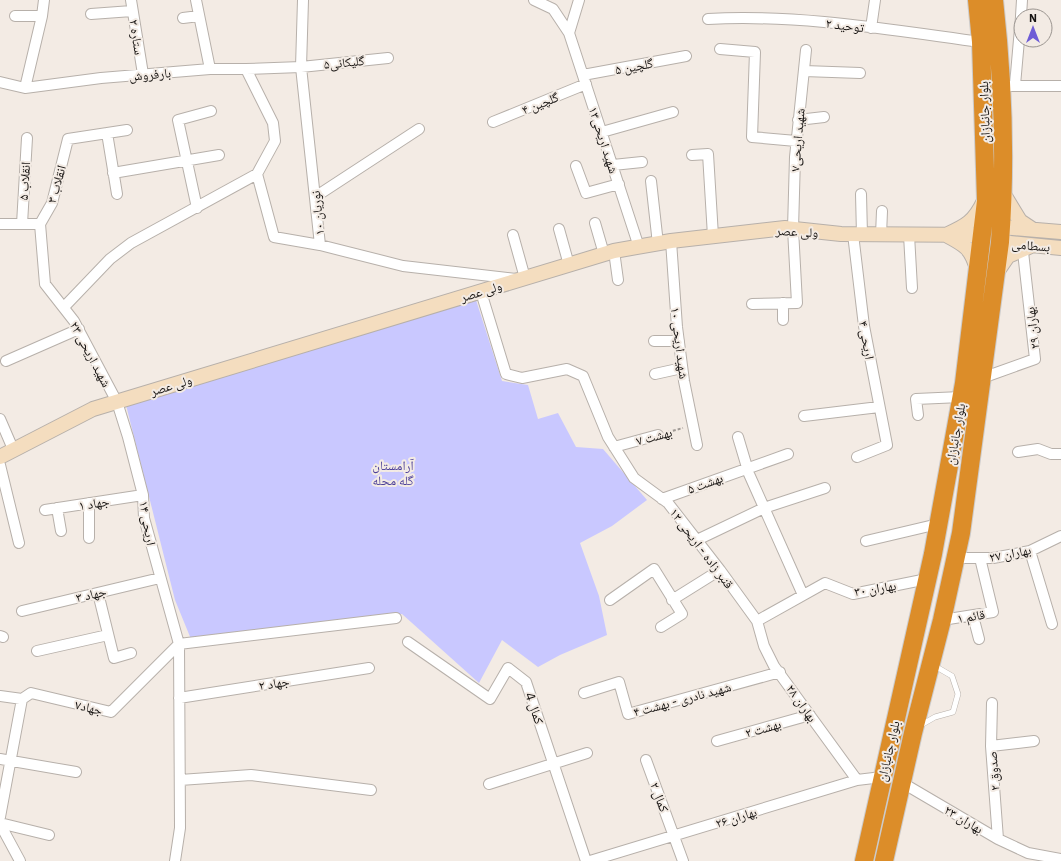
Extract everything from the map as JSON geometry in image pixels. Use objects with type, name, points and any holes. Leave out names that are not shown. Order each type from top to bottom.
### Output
[{"type":"highway","name":"بلوار جانبازان","points":[[884,861],[901,782],[942,620],[961,533],[1001,234],[995,194],[977,0]]},
{"type":"highway","name":"بلوار جانبازان","points":[[864,861],[938,524],[962,397],[983,235],[995,194],[1008,86],[994,0]]},
{"type":"main road","points":[[946,235],[971,222],[995,194],[1020,221],[1034,230]]},
{"type":"main road","name":"ولی عصر","points":[[0,457],[93,409],[609,253],[665,242],[785,228],[858,235],[983,235]]},
{"type":"main road","name":"بسطامی","points":[[1001,234],[1034,230],[1061,232]]},
{"type":"main road","name":"بسطامی","points":[[1001,234],[1025,245],[1061,248]]},
{"type":"main road","points":[[946,235],[968,248],[973,255],[978,272]]},
{"type":"main road","points":[[996,274],[1001,264],[1008,256],[1025,245]]},
{"type":"street","points":[[24,88],[42,16],[44,0]]},
{"type":"street","name":"ستاره ۲","points":[[131,0],[143,74]]},
{"type":"street","points":[[196,0],[210,69]]},
{"type":"street","name":"نوریان ۱۰","points":[[303,0],[301,67],[320,245],[403,266],[523,279]]},
{"type":"street","name":"شهید اریحی۱۳","points":[[534,0],[553,9],[569,33],[639,247]]},
{"type":"street","points":[[569,33],[579,0]]},
{"type":"street","points":[[871,28],[875,0]]},
{"type":"street","points":[[91,14],[132,11]]},
{"type":"street","points":[[15,16],[42,16]]},
{"type":"street","points":[[183,18],[199,16]]},
{"type":"street","name":"توحید ۲","points":[[708,19],[748,17],[813,20],[981,42]]},
{"type":"street","points":[[1015,48],[1008,86],[1061,86]]},
{"type":"street","points":[[720,49],[755,52],[752,137],[796,140]]},
{"type":"street","name":"شهید اریحی۷","points":[[783,303],[797,303],[793,229],[796,140],[806,50]]},
{"type":"street","name":"گلچین ۵","points":[[584,80],[686,56]]},
{"type":"street","name":"گلیکانی۵","points":[[301,67],[388,58]]},
{"type":"street","name":"بارفروش","points":[[0,82],[24,88],[143,74],[210,69],[301,67]]},
{"type":"street","points":[[64,307],[115,255],[131,243],[257,174],[275,140],[273,123],[246,69]]},
{"type":"street","points":[[804,71],[860,73]]},
{"type":"street","name":"گلچین ۴","points":[[493,122],[584,80]]},
{"type":"street","points":[[197,208],[178,120],[211,112]]},
{"type":"street","points":[[602,132],[673,112]]},
{"type":"street","points":[[798,120],[824,117]]},
{"type":"street","points":[[117,194],[107,133],[127,130]]},
{"type":"street","points":[[315,197],[419,130]]},
{"type":"street","name":"انقلاب ۳","points":[[40,224],[52,203],[68,139],[107,133]]},
{"type":"street","name":"انقلاب ۵","points":[[22,224],[27,138]]},
{"type":"street","points":[[692,155],[708,154],[713,236]]},
{"type":"street","points":[[113,173],[219,155]]},
{"type":"street","points":[[612,164],[642,162]]},
{"type":"street","points":[[576,166],[586,193],[619,184]]},
{"type":"street","points":[[257,174],[274,237],[320,245]]},
{"type":"street","name":"شهید اریحی ۱۰","points":[[651,181],[665,242],[682,368],[697,444]]},
{"type":"street","name":"اریحی ۴","points":[[857,457],[886,445],[864,326],[858,235],[861,194]]},
{"type":"street","points":[[881,235],[882,211]]},
{"type":"street","points":[[594,223],[609,253],[618,280]]},
{"type":"street","points":[[0,224],[40,224]]},
{"type":"street","name":"شهید اریحی ۲۳","points":[[40,224],[45,284],[64,307],[79,329],[117,402]]},
{"type":"street","points":[[559,229],[569,265]]},
{"type":"street","points":[[513,235],[523,279]]},
{"type":"street","points":[[909,235],[912,288]]},
{"type":"street","name":"بهاران ۲۹","points":[[982,378],[1035,359],[1025,245]]},
{"type":"street","name":"قنبر زاده - اریحی ۱۲","points":[[481,292],[506,374],[522,378],[567,370],[583,376],[608,437],[634,478],[668,503],[720,570],[756,621]]},
{"type":"street","points":[[752,304],[783,303],[783,320]]},
{"type":"street","points":[[6,361],[79,329]]},
{"type":"street","points":[[654,341],[679,341]]},
{"type":"street","points":[[655,374],[682,368]]},
{"type":"street","points":[[918,415],[916,399],[962,397]]},
{"type":"street","name":"اریحی ۱۴","points":[[117,402],[128,437],[142,495],[144,518],[179,644],[180,828],[175,861]]},
{"type":"street","points":[[804,416],[879,407]]},
{"type":"street","points":[[0,419],[13,449]]},
{"type":"street","name":"بهشت ۷","points":[[614,447],[658,435]]},
{"type":"street","points":[[738,437],[747,467],[803,595],[756,621]]},
{"type":"street","points":[[1018,452],[1038,449],[1051,454],[1061,454]]},
{"type":"street","name":"بهشت ۵","points":[[662,499],[747,467],[788,454]]},
{"type":"street","points":[[0,465],[19,543]]},
{"type":"street","points":[[697,540],[764,508],[825,488]]},
{"type":"street","name":"جهاد ۱","points":[[45,510],[142,495]]},
{"type":"street","points":[[89,503],[89,538]]},
{"type":"street","points":[[57,508],[61,531]]},
{"type":"street","points":[[866,541],[938,524]]},
{"type":"street","name":"بهاران ۲۷","points":[[955,558],[993,558],[1030,551],[1061,536]]},
{"type":"street","points":[[1030,551],[1052,624]]},
{"type":"street","name":"قائم ۱","points":[[942,620],[993,612],[980,558]]},
{"type":"street","points":[[610,600],[654,569],[682,614],[661,627]]},
{"type":"street","points":[[672,600],[720,570]]},
{"type":"street","name":"جهاد ۳","points":[[22,611],[160,578]]},
{"type":"street","name":"بهاران ۳۰","points":[[803,595],[825,583],[852,594],[927,579]]},
{"type":"street","points":[[98,593],[114,658],[131,653]]},
{"type":"street","points":[[973,616],[979,640]]},
{"type":"street","points":[[179,644],[396,618]]},
{"type":"street","name":"بهاران ۲۸","points":[[756,621],[764,646],[774,666],[780,672],[857,780]]},
{"type":"street","points":[[37,651],[108,635]]},
{"type":"street","name":"کمال 4","points":[[408,642],[490,699],[508,668],[526,682],[586,861]]},
{"type":"street","name":"جهاد۷","points":[[22,699],[31,693],[111,712],[179,644]]},
{"type":"street","name":"جهاد ۲","points":[[179,698],[369,668]]},
{"type":"street","name":"شهید نادری - بهشت ۴","points":[[584,693],[619,682],[628,714],[780,672]]},
{"type":"street","points":[[0,696],[22,699],[5,760],[0,817]]},
{"type":"street","name":"صدوق ۲","points":[[992,703],[991,746],[998,839]]},
{"type":"street","name":"بهشت ۲","points":[[717,740],[810,714]]},
{"type":"street","points":[[991,746],[1034,741]]},
{"type":"street","points":[[489,784],[554,762],[588,753]]},
{"type":"street","points":[[5,760],[76,772]]},
{"type":"street","name":"کمال ۲","points":[[646,760],[683,861]]},
{"type":"street","points":[[180,780],[251,775],[371,790]]},
{"type":"street","name":"بهاران ۲۶","points":[[590,861],[857,780],[882,777]]},
{"type":"street","name":"بهاران ۲۳","points":[[901,782],[1027,857],[1061,859]]},
{"type":"street","points":[[0,823],[49,835]]},
{"type":"street","points":[[0,823],[20,861]]},
{"type":"lane","points":[[913,732],[921,724],[935,717],[953,712],[958,694],[952,676],[931,664]]},
{"type":"path","name":"بهشت ۷","points":[[658,435],[694,425]]},
{"type":"green space","name":"آرامستان گله محله","points":[[476,300],[502,381],[528,385],[538,419],[558,413],[576,447],[603,449],[647,500],[612,526],[580,543],[599,596],[607,635],[560,655],[538,667],[502,640],[479,683],[402,614],[193,644],[175,600],[126,405]]}]
